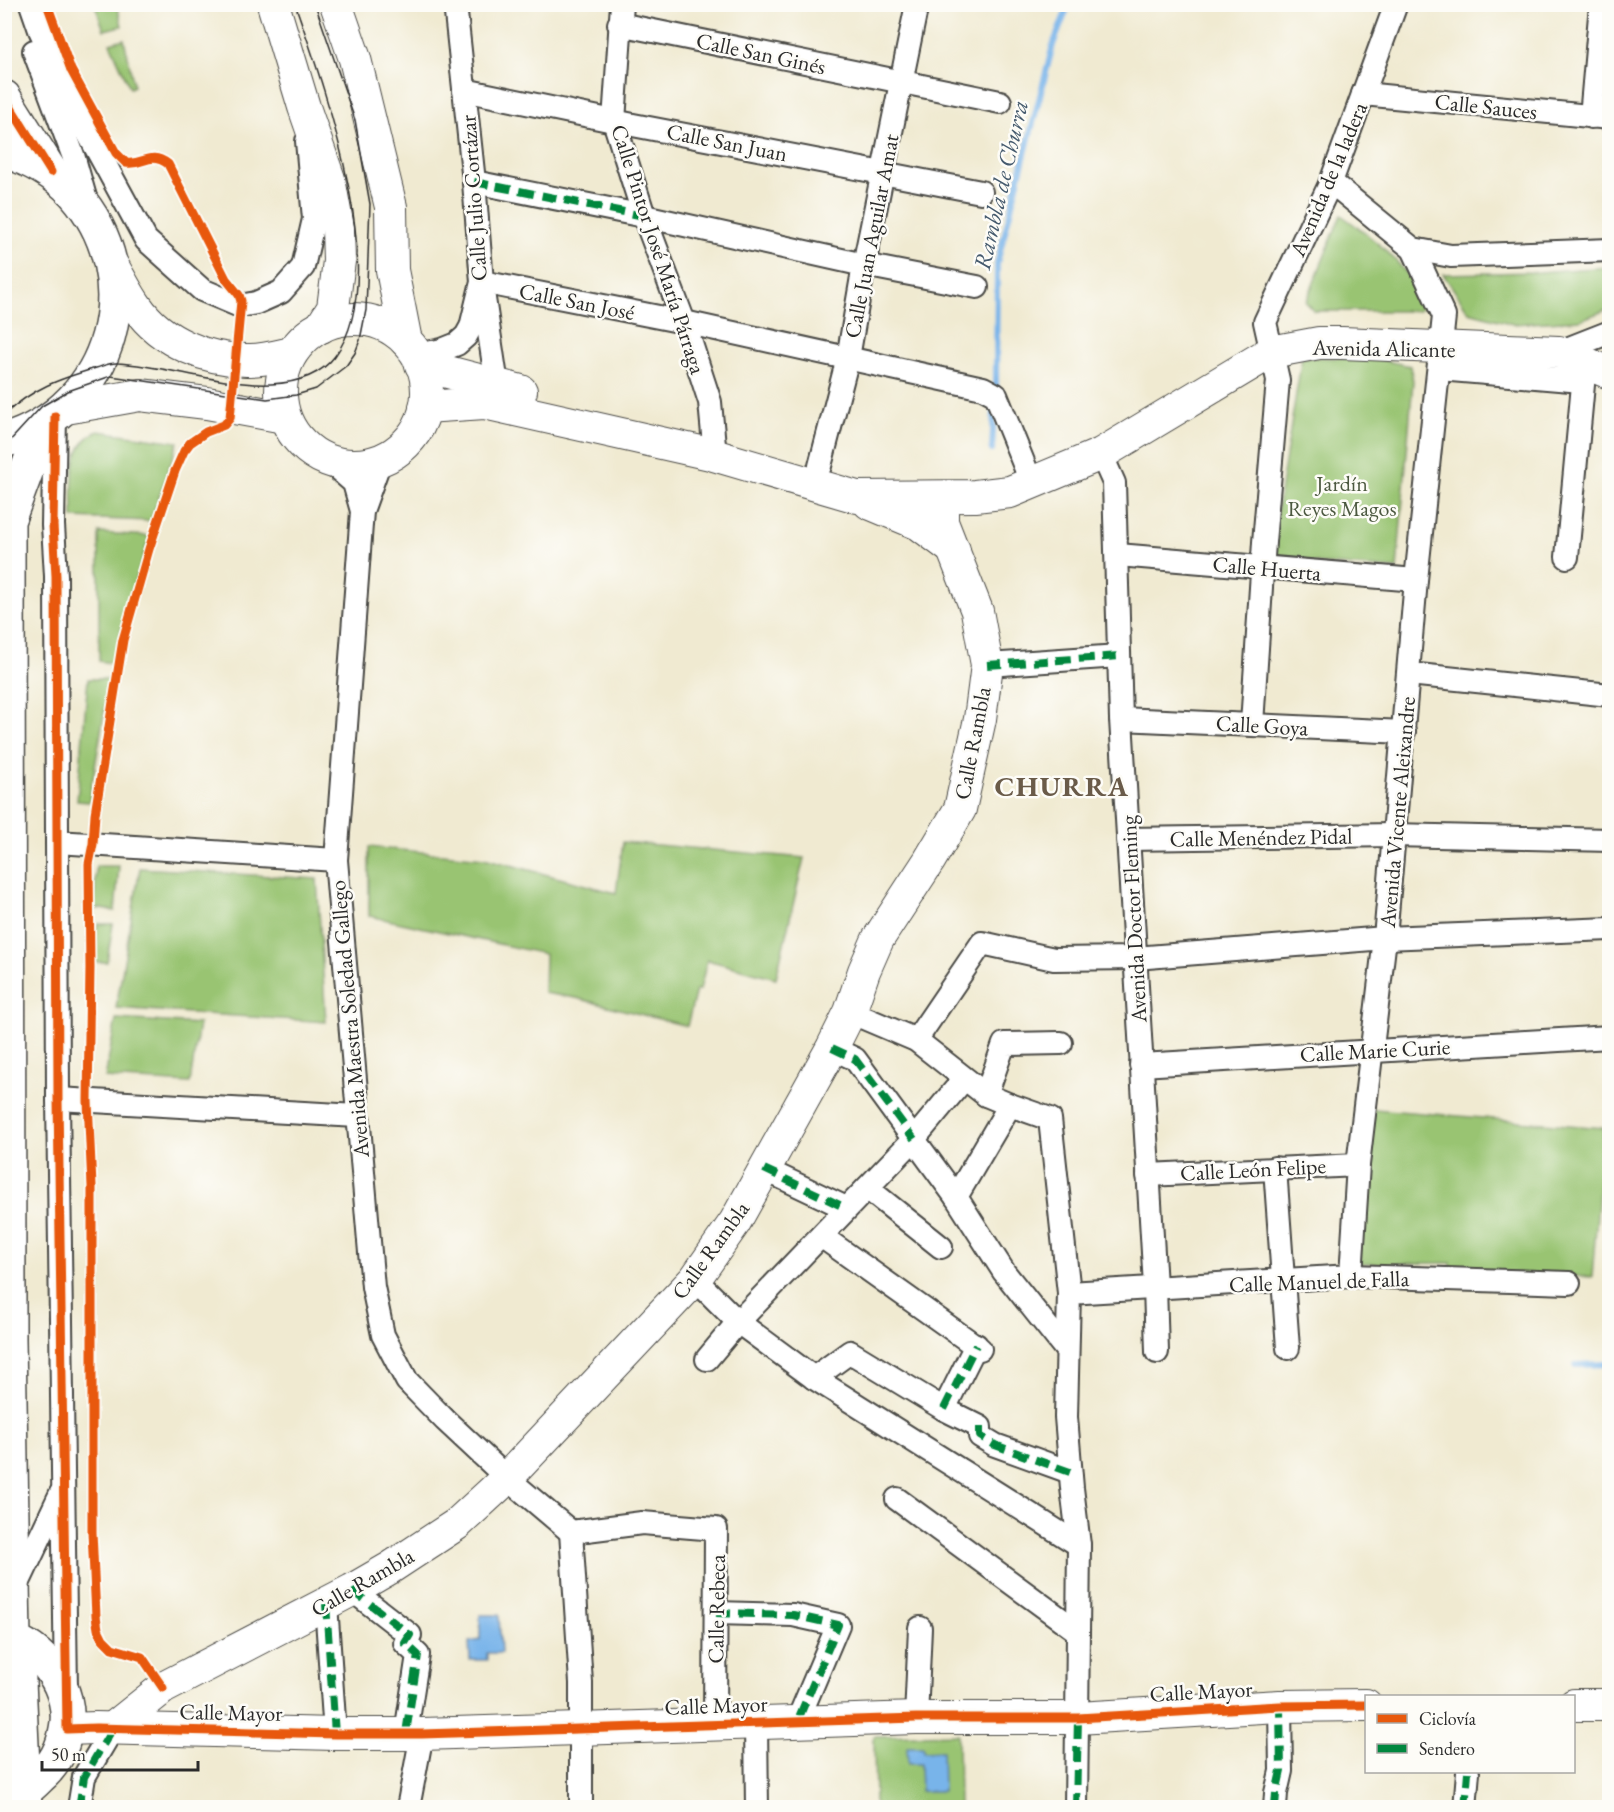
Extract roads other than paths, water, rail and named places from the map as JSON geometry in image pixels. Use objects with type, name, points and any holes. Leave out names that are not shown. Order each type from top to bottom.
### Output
[{"type":"main road","points":[[4,97],[51,172]]},
{"type":"main road","points":[[4,150],[51,172],[73,191],[103,237],[111,263],[114,298],[108,342],[97,368],[83,388],[55,416],[20,436],[4,441]]},
{"type":"main road","points":[[18,1799],[18,1659],[9,1639],[13,1595],[9,1339],[8,521],[55,416]]},
{"type":"main road","points":[[9,1639],[37,1654],[55,1675],[66,1701],[67,1729],[53,1766],[18,1799]]},
{"type":"street","points":[[17,4],[73,155],[90,214]]},
{"type":"street","points":[[32,4],[40,30],[83,124],[146,240],[202,290],[240,306],[256,303],[280,292],[303,267],[314,219],[304,107]]},
{"type":"street","points":[[273,4],[304,107],[329,179],[338,228],[339,261],[333,308],[321,327]]},
{"type":"street","points":[[336,4],[355,59],[391,207],[392,270],[415,354],[425,375],[425,407],[424,415],[412,438],[393,455],[380,461],[355,466],[330,462],[316,456],[297,439],[284,417],[281,403],[282,377],[291,353],[300,342],[321,327],[345,319],[360,319],[385,326],[415,354],[496,385],[714,445],[856,497],[919,525],[954,550]]},
{"type":"street","name":"Calle Julio Cortázar","points":[[415,354],[450,347],[466,336],[471,327],[482,282],[455,4]]},
{"type":"street","name":"Calle Juan Aguilar Amat","points":[[820,466],[848,358],[864,265],[917,4]]},
{"type":"street","name":"Avenida de la ladera","points":[[1252,724],[1262,567],[1278,380],[1265,322],[1331,182],[1396,4]]},
{"type":"street","points":[[1600,118],[1601,4]]},
{"type":"street","name":"Calle San Ginés","points":[[620,14],[902,83],[1000,102]]},
{"type":"street","name":"Calle Pintor José María Párraga","points":[[620,14],[614,121],[644,216],[684,321],[710,402],[714,445]]},
{"type":"street","name":"Calle San Juan","points":[[464,90],[981,192]]},
{"type":"street","name":"Calle Sauces","points":[[1363,94],[1600,118]]},
{"type":"street","points":[[474,182],[977,287]]},
{"type":"street","points":[[1331,182],[1413,249],[1451,256],[1610,250]]},
{"type":"street","name":"Avenida Vicente Aleixandre","points":[[1351,1276],[1358,1164],[1385,938],[1416,580],[1444,316],[1413,249]]},
{"type":"street","points":[[111,263],[138,308],[157,329],[181,345],[236,360],[253,360],[291,353]]},
{"type":"street","points":[[482,282],[496,385]]},
{"type":"street","name":"Calle San José","points":[[482,282],[684,321],[983,388],[996,394],[1021,488]]},
{"type":"street","points":[[1567,557],[1584,367],[1610,333]]},
{"type":"street","name":"Avenida Alicante","points":[[856,497],[930,497],[1021,488],[1101,454],[1271,352],[1319,343],[1440,358],[1584,367]]},
{"type":"street","points":[[67,1729],[58,1099],[56,576],[53,525],[55,416],[140,395],[207,403],[284,417]]},
{"type":"street","points":[[425,407],[484,403],[820,466],[930,497]]},
{"type":"street","name":"Avenida Doctor Fleming","points":[[1101,454],[1114,483],[1118,555],[1121,719],[1157,1352]]},
{"type":"street","name":"Avenida Maestra Soledad Gallego","points":[[380,461],[362,511],[336,860],[373,1287],[383,1335],[407,1381],[507,1478],[571,1532]]},
{"type":"street","name":"Avenida Maestra Soledad Gallego","points":[[330,462],[354,483],[362,511]]},
{"type":"street","name":"Calle Rambla","points":[[113,1728],[163,1688],[339,1597],[390,1568],[457,1524],[507,1478],[694,1279],[735,1222],[832,1048],[850,1012],[864,970],[878,939],[960,809],[980,719],[987,665],[977,610],[954,550],[930,497]]},
{"type":"street","name":"Calle Huerta","points":[[1118,555],[1416,580]]},
{"type":"street","points":[[987,665],[1119,656]]},
{"type":"street","points":[[1409,674],[1610,695]]},
{"type":"street","name":"Calle Goya","points":[[1121,719],[1404,732]]},
{"type":"street","name":"Calle Menéndez Pidal","points":[[1128,838],[1394,835],[1610,840]]},
{"type":"street","points":[[57,842],[336,860]]},
{"type":"street","points":[[916,1040],[982,943],[1054,958],[1136,958],[1385,938],[1610,928]]},
{"type":"street","points":[[850,1012],[916,1040],[986,1095],[1010,1106],[1050,1119],[1069,1293],[1066,1417],[1079,1545],[1076,1808]]},
{"type":"street","name":"Calle Marie Curie","points":[[1141,1065],[1610,1037]]},
{"type":"street","points":[[986,1095],[1004,1044],[1060,1043]]},
{"type":"street","points":[[832,1048],[855,1059],[956,1197],[1004,1272],[1067,1351]]},
{"type":"street","points":[[707,1359],[738,1322],[914,1139],[964,1079]]},
{"type":"street","points":[[58,1099],[357,1116]]},
{"type":"street","points":[[956,1197],[1010,1106]]},
{"type":"street","name":"Calle León Felipe","points":[[1148,1175],[1358,1164]]},
{"type":"street","points":[[1275,1168],[1288,1348]]},
{"type":"street","points":[[764,1170],[846,1209]]},
{"type":"street","points":[[867,1188],[941,1247]]},
{"type":"street","points":[[821,1236],[978,1347],[944,1409]]},
{"type":"street","name":"Calle Manuel de Falla","points":[[1069,1293],[1155,1286],[1351,1276],[1569,1283]]},
{"type":"street","points":[[694,1279],[738,1322],[814,1378],[1079,1545]]},
{"type":"street","points":[[814,1378],[850,1352],[944,1409],[980,1427],[980,1436],[995,1445],[1070,1472]]},
{"type":"street","points":[[13,1595],[63,1488]]},
{"type":"street","points":[[897,1500],[1077,1631]]},
{"type":"street","name":"Calle Rebeca","points":[[571,1532],[642,1523],[716,1529],[715,1726]]},
{"type":"street","points":[[571,1532],[582,1728],[581,1808]]},
{"type":"street","points":[[335,1734],[339,1597],[410,1635],[405,1642],[418,1655],[408,1808]]},
{"type":"street","points":[[716,1613],[793,1615],[838,1625],[797,1722]]},
{"type":"street","points":[[916,1718],[920,1628]]},
{"type":"street","name":"Calle Mayor","points":[[67,1729],[113,1728],[335,1734],[414,1733],[715,1726],[916,1718],[1078,1718],[1280,1706],[1365,1705]]},
{"type":"street","points":[[1575,1705],[1610,1705]]},
{"type":"street","points":[[1275,1808],[1281,1771],[1280,1706]]},
{"type":"street","points":[[756,1723],[757,1808]]},
{"type":"street","points":[[78,1807],[84,1777],[113,1728]]},
{"type":"street","points":[[1465,1808],[1468,1773]]},
{"type":"water","points":[[480,1615],[499,1615],[501,1653],[487,1653],[487,1660],[470,1660],[469,1642],[480,1640]]},
{"type":"water","points":[[907,1747],[923,1747],[924,1752],[942,1751],[943,1791],[921,1791],[920,1764],[908,1764]]},
{"type":"waterway","name":"Rambla de Churra","points":[[996,390],[997,263],[1053,45],[1069,4]]},
{"type":"waterway","name":"Rambla de Churra","points":[[992,450],[994,412]]},
{"type":"waterway","points":[[1576,1365],[1610,1364]]},
{"type":"tram line","points":[[4,415],[36,391],[70,376],[113,363],[156,368],[232,382],[271,384],[306,377],[322,369],[335,356],[351,322],[357,280],[355,232],[348,182],[336,131],[295,4]]},
{"type":"tram line","points":[[4,449],[42,406],[68,391],[111,376],[267,399],[296,395],[316,389],[346,366],[360,340],[366,310],[370,204],[355,120],[315,4]]},
{"type":"tram line","points":[[4,1778],[7,1808]]},
{"type":"district","name":"CHURRA","points":[[1062,786]]},
{"type":"park label","name":"Jardín Reyes Magos","points":[[1342,496]]}]
